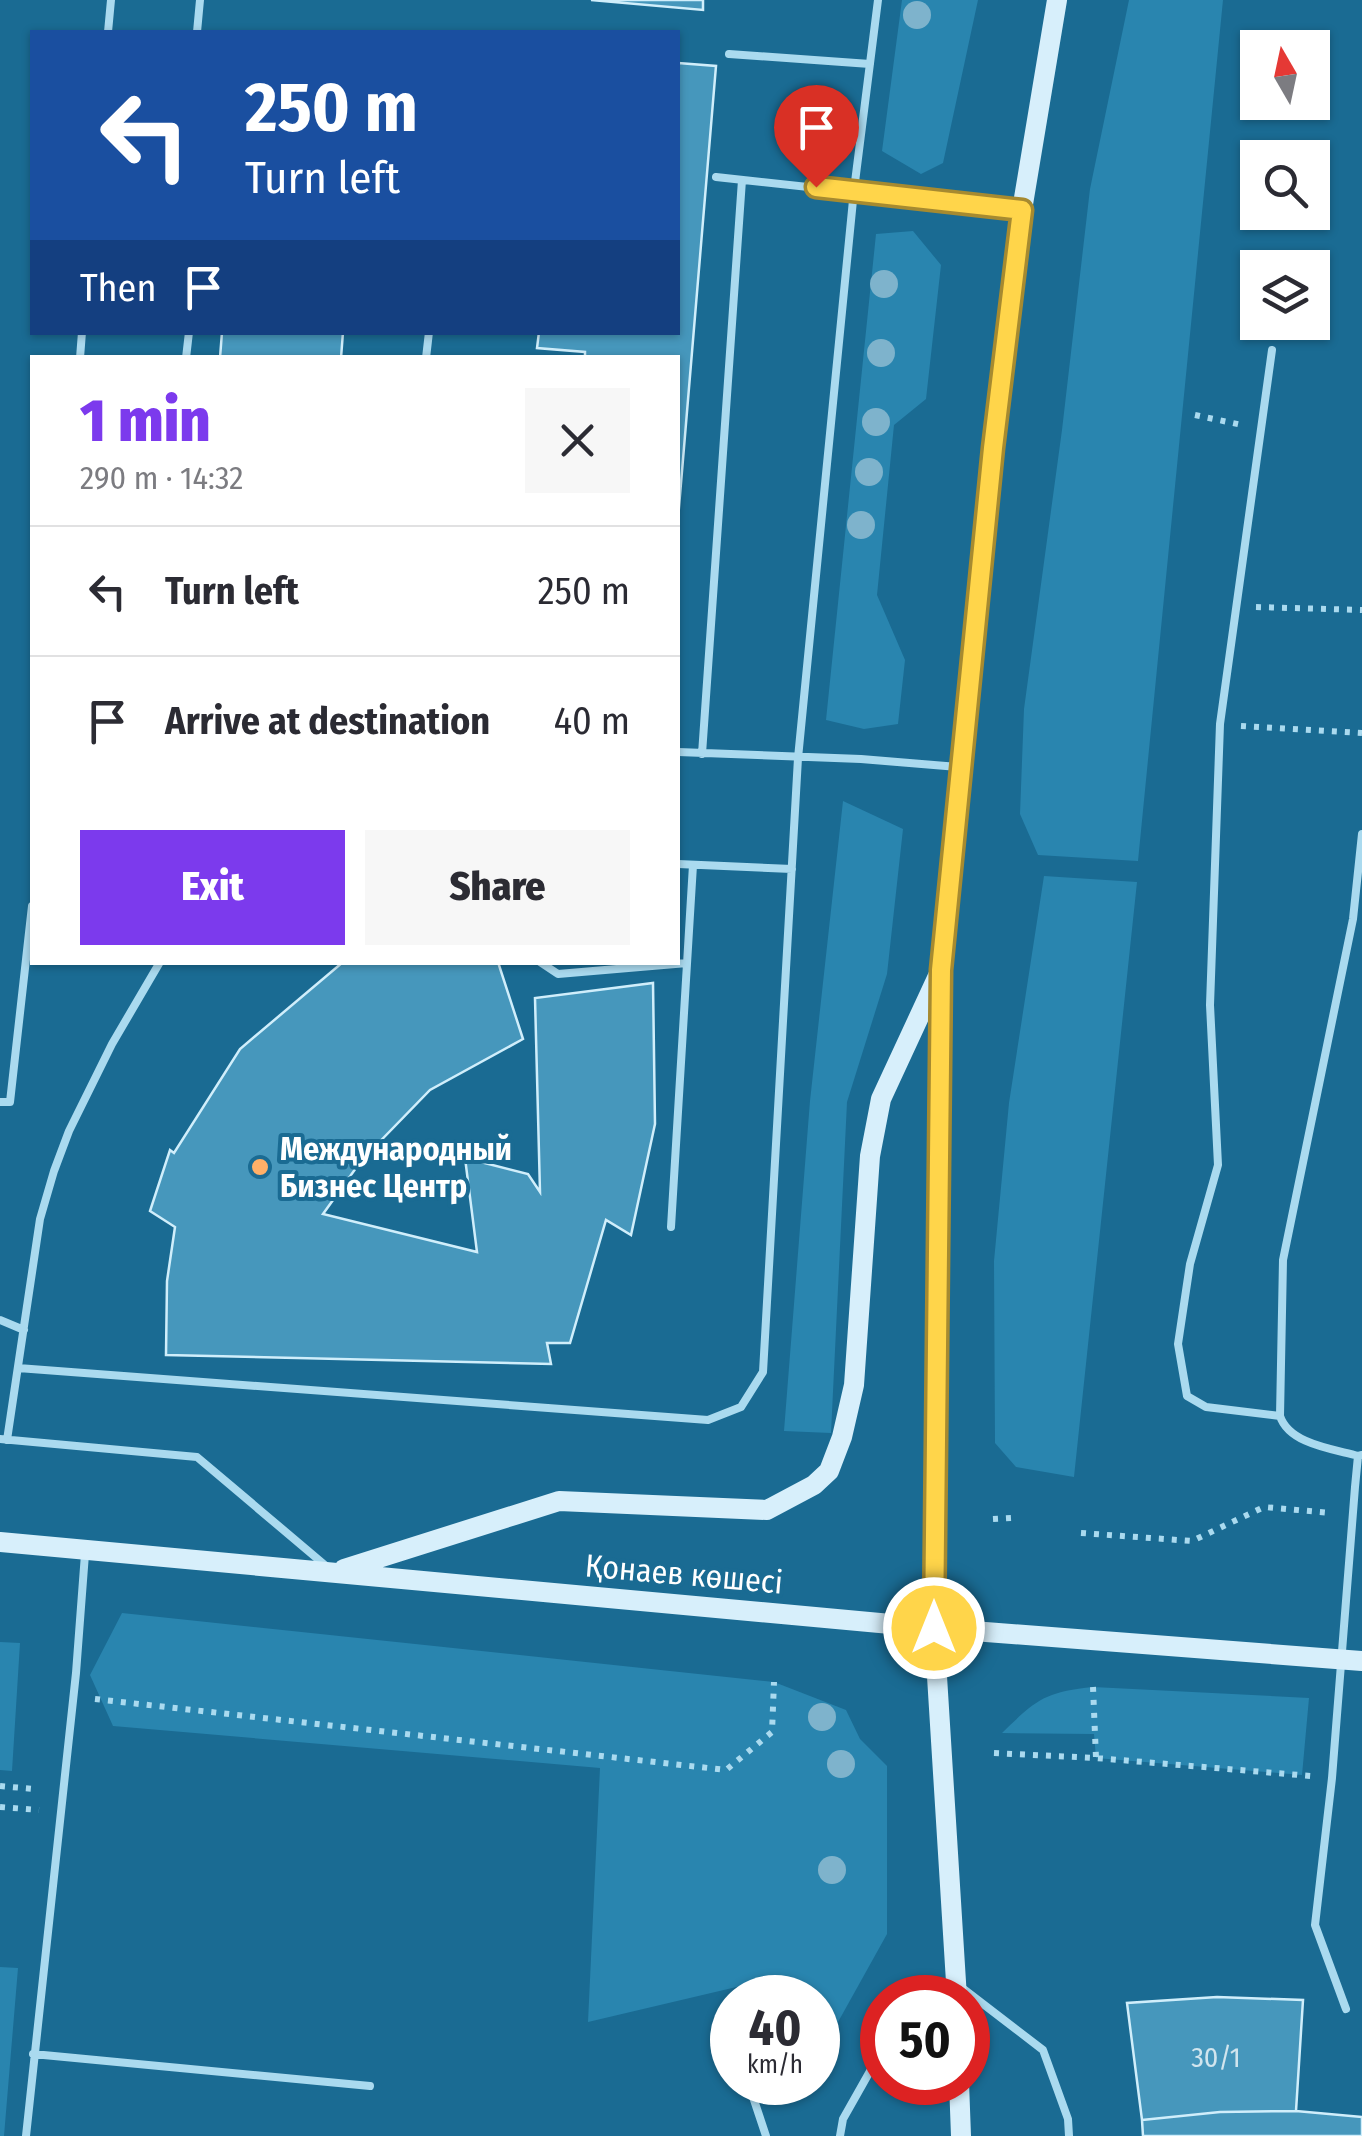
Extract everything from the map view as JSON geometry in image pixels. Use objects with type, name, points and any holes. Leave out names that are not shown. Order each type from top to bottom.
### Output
[{"type":"main road","points":[[951,1975],[934,1628],[941,970],[993,448],[1022,210],[1057,0]]},
{"type":"main road","points":[[333,1572],[559,1501],[767,1510],[828,1472],[842,1437],[854,1385],[870,1156],[881,1099],[941,970]]},
{"type":"main road","name":"Қонаев көшесі","points":[[0,1542],[934,1628],[1362,1661]]},
{"type":"main road","points":[[960,2105],[961,2136]]},
{"type":"lane","points":[[108,30],[110,0]]},
{"type":"lane","points":[[198,30],[200,0]]},
{"type":"lane","points":[[18,1368],[708,1420],[741,1408],[762,1372],[798,758],[854,190],[878,0]]},
{"type":"lane","points":[[729,54],[870,64]]},
{"type":"lane","points":[[716,177],[1022,210]]},
{"type":"lane","points":[[702,754],[742,180]]},
{"type":"lane","points":[[1272,350],[1220,724],[1210,1005],[1218,1165],[1190,1264],[1178,1344],[1187,1396],[1206,1407],[1280,1416]]},
{"type":"lane","points":[[680,752],[963,767]]},
{"type":"lane","points":[[1346,2009],[1315,1925],[1360,1456],[1298,1437],[1282,1423],[1280,1416],[1283,1260],[1353,919],[1362,834]]},
{"type":"lane","points":[[680,864],[792,869]]},
{"type":"lane","points":[[671,1226],[694,864]]},
{"type":"lane","points":[[0,1102],[10,1102],[30,924]]},
{"type":"lane","points":[[680,964],[688,963]]},
{"type":"lane","points":[[158,965],[112,1044],[54,1171],[40,1219],[18,1368],[3,1439],[196,1457],[333,1572]]},
{"type":"lane","points":[[544,965],[558,974],[664,965]]},
{"type":"lane","points":[[0,1320],[24,1330]]},
{"type":"lane","points":[[26,2136],[74,1697],[85,1550]]},
{"type":"lane","points":[[990,2017],[1043,2050],[1068,2119],[1069,2136]]},
{"type":"lane","points":[[33,2054],[370,2086]]},
{"type":"lane","points":[[840,2136],[843,2118],[860,2088]]},
{"type":"lane","points":[[756,2105],[766,2136]]},
{"type":"path","points":[[1195,414],[1260,428]]},
{"type":"path","points":[[1234,606],[1362,610]]},
{"type":"path","points":[[1220,724],[1362,733]]},
{"type":"path","points":[[1081,1534],[1192,1541],[1264,1507],[1352,1516]]},
{"type":"path","points":[[993,1519],[1011,1518]]},
{"type":"path","points":[[74,1697],[726,1770],[772,1732],[774,1682]]},
{"type":"path","points":[[1093,1687],[1096,1758]]},
{"type":"path","points":[[994,1753],[1332,1778]]},
{"type":"path","points":[[0,1786],[34,1789]]},
{"type":"path","points":[[0,1807],[61,1810]]},
{"type":"shaded area","points":[[902,0],[978,0],[943,163],[921,174],[882,151]]},
{"type":"shaded area","points":[[1129,0],[1223,0],[1138,861],[1038,855],[1020,814],[1024,709],[1090,189]]},
{"type":"shaded area","points":[[913,231],[941,265],[926,399],[894,425],[877,595],[905,660],[898,724],[864,729],[826,720],[876,234]]},
{"type":"shaded area","points":[[843,801],[903,829],[887,974],[847,1102],[831,1433],[784,1431],[810,1101]]},
{"type":"shaded area","points":[[1044,876],[1137,882],[1074,1477],[1016,1467],[995,1443],[994,1261],[1009,1103]]},
{"type":"shaded area","points":[[122,1613],[774,1682],[846,1710],[860,1739],[887,1766],[887,1934],[864,1975],[860,1975],[860,1983],[840,2018],[840,1975],[710,1975],[710,1993],[588,2022],[600,1768],[113,1726],[90,1675]]},
{"type":"shaded area","points":[[0,1642],[20,1643],[12,1771],[0,1770]]},
{"type":"shaded area","points":[[1093,1687],[1309,1698],[1302,1775],[1096,1758],[1094,1734],[1002,1733],[1042,1700]]},
{"type":"shaded area","points":[[0,1967],[18,1968],[4,2136],[0,2136]]},
{"type":"building","points":[[591,0],[703,0],[703,10]]},
{"type":"building","points":[[680,63],[716,66],[680,495],[680,355],[585,355],[537,348],[539,335],[680,335]]},
{"type":"building","points":[[222,335],[343,335],[341,355],[220,355]]},
{"type":"building","name":"Международный Бизнес Центр","points":[[339,965],[499,965],[523,1039],[430,1090],[361,1161],[323,1214],[477,1252],[465,1158],[528,1174],[540,1192],[535,998],[653,983],[655,1124],[631,1235],[606,1220],[570,1343],[547,1343],[551,1364],[166,1355],[167,1281],[175,1227],[150,1211],[170,1150],[174,1153],[240,1049]]},
{"type":"building","points":[[1217,1997],[1303,2000],[1296,2111],[1220,2112],[1142,2120],[1127,2003]]},
{"type":"building","points":[[1296,2111],[1362,2117],[1362,2136],[1143,2136],[1142,2120],[1220,2112]]},
{"type":"place","name":"Международный Бизнес Центр","points":[[260,1167]]},
{"type":"route","points":[[816,187],[1022,210],[993,448],[941,970],[934,1628]]}]
